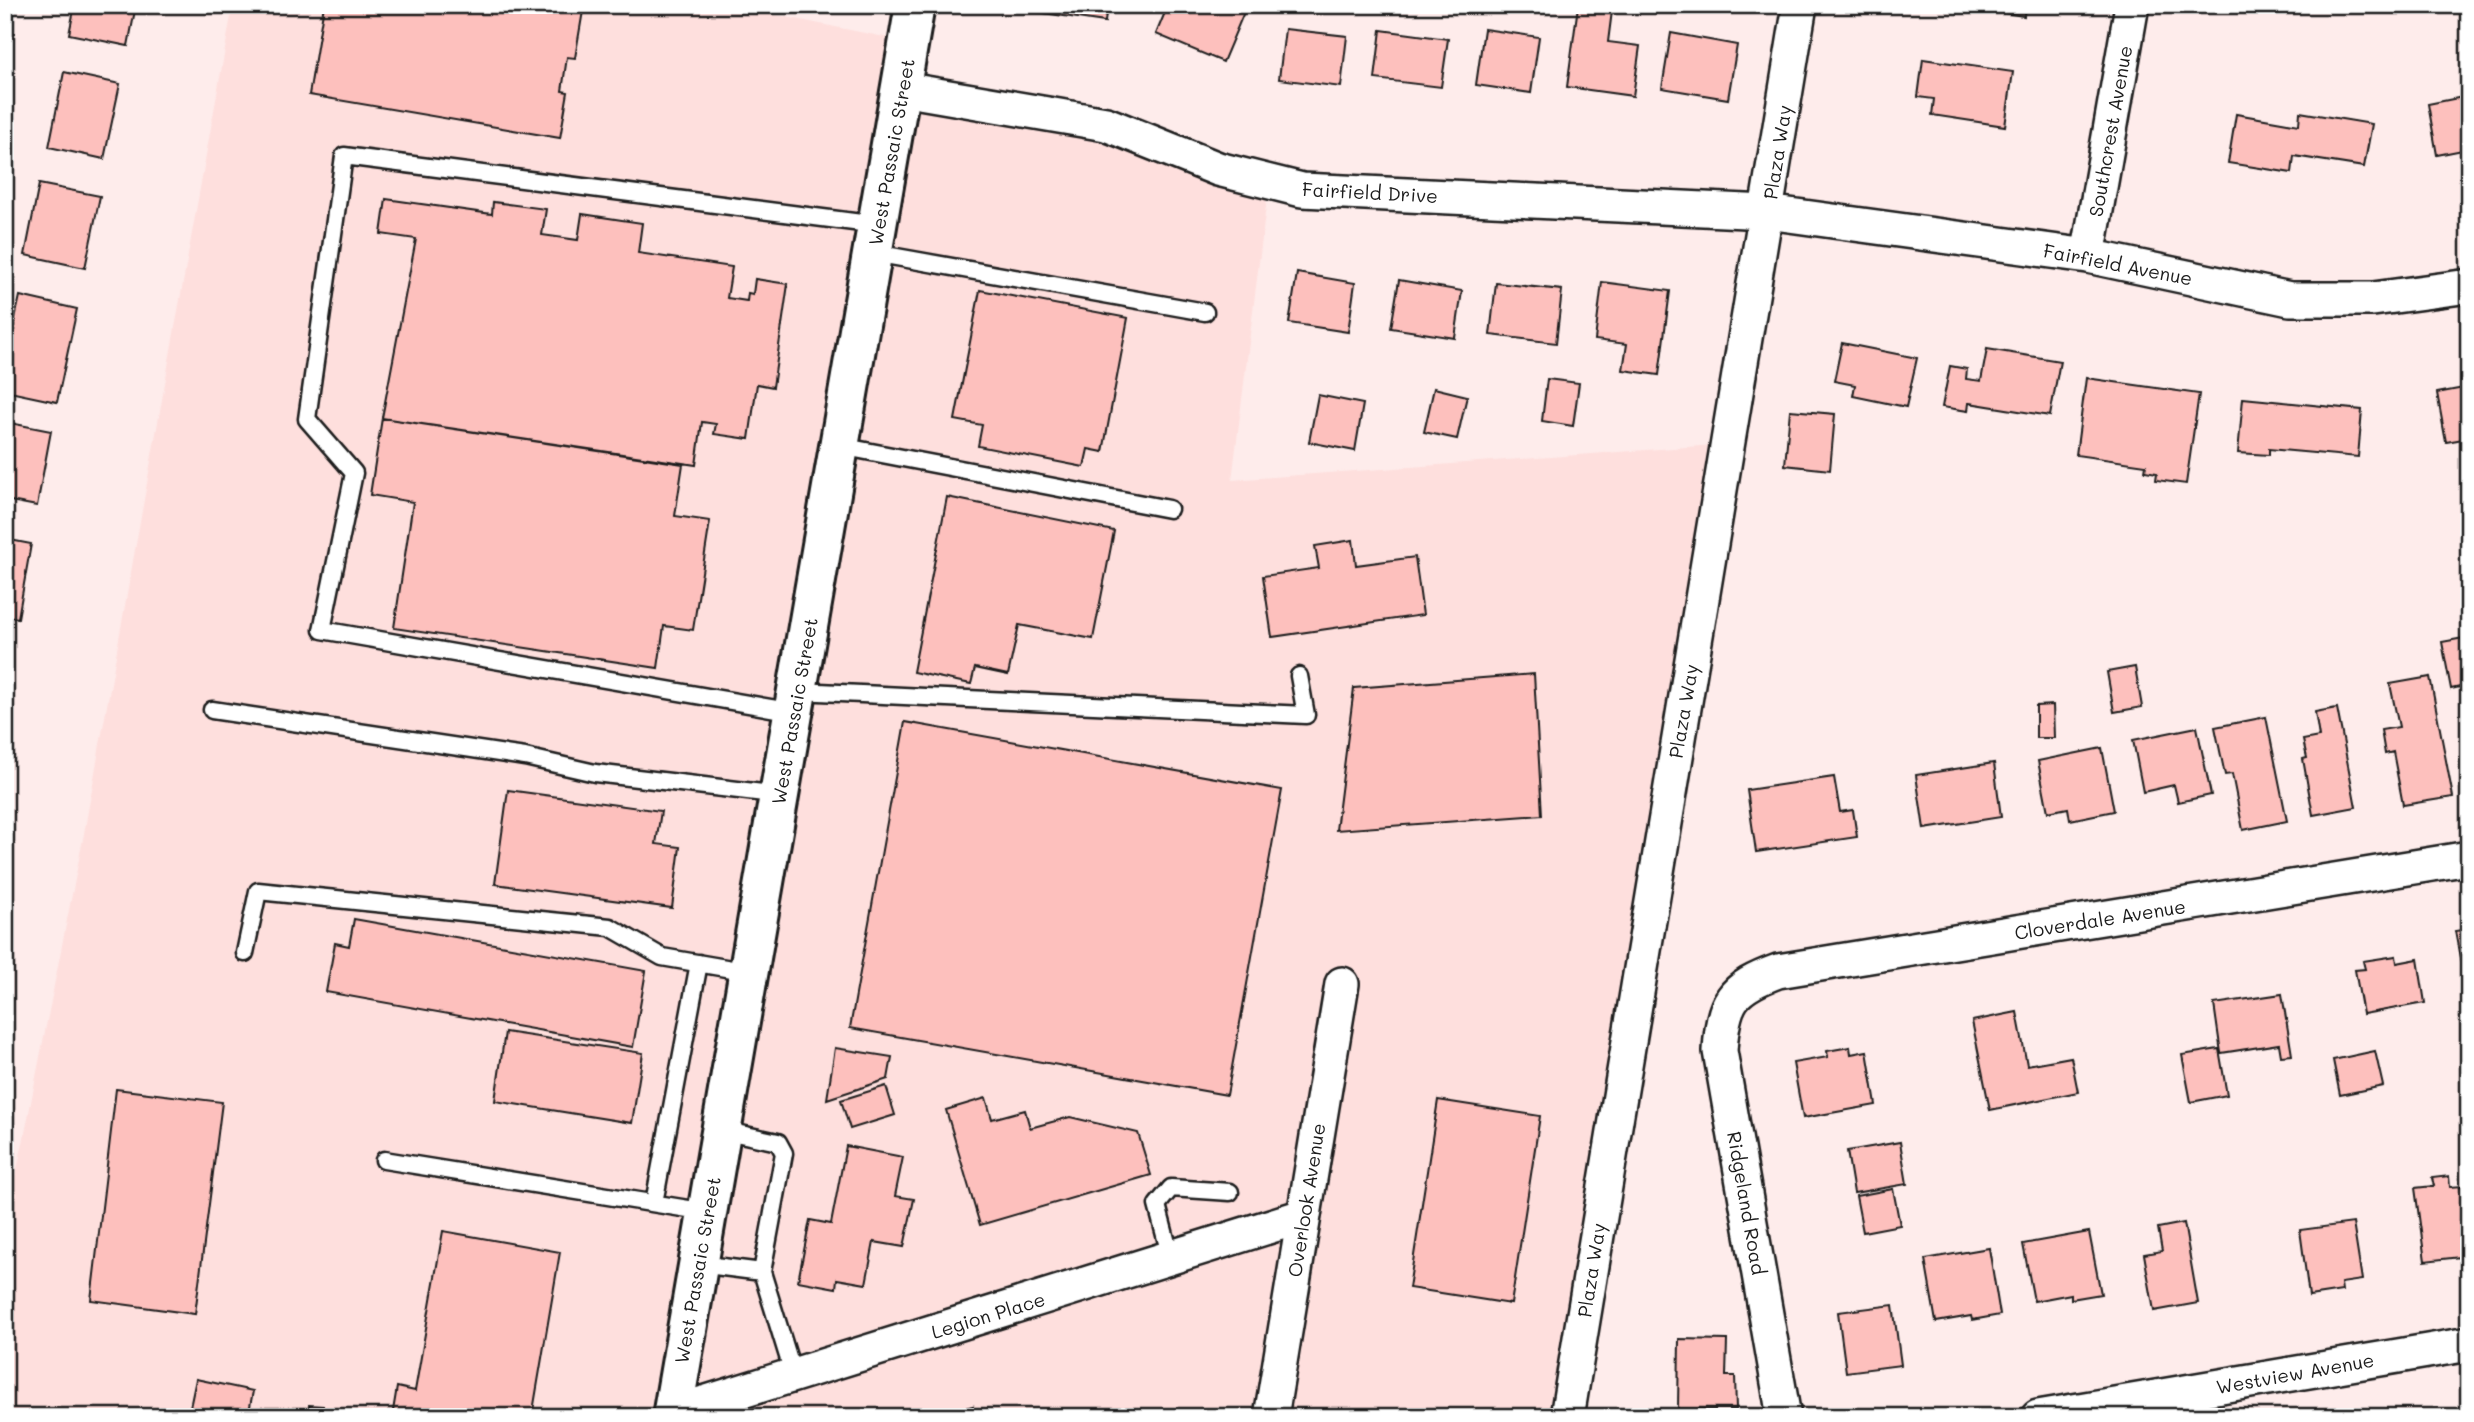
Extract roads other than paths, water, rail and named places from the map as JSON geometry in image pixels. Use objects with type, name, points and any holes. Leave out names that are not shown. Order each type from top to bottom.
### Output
[{"type":"main road","name":"West Passaic Street","points":[[672,1415],[915,5]]},
{"type":"street","name":"Plaza Way","points":[[1567,1417],[1800,5]]},
{"type":"street","name":"Southcrest Avenue","points":[[2088,256],[2132,5]]},
{"type":"street","name":"Fairfield Drive","points":[[902,89],[1106,124],[1218,169],[1302,190],[1767,212]]},
{"type":"street","name":"Fairfield Avenue","points":[[1767,212],[2088,256],[2290,299],[2373,299],[2469,286]]},
{"type":"street","name":"Cloverdale Avenue","points":[[1736,992],[1755,979],[1778,971],[2469,858]]},
{"type":"street","name":"Overlook Avenue","points":[[1271,1417],[1342,984]]},
{"type":"street","name":"Ridgeland Road","points":[[1736,992],[1722,1019],[1720,1051],[1784,1417]]},
{"type":"street","name":"Legion Place","points":[[672,1415],[1303,1216]]},
{"type":"street","name":"Westview Avenue","points":[[2038,1417],[2469,1344]]},
{"type":"lane","points":[[1205,312],[876,239],[631,193],[344,156],[307,419],[354,472],[322,629],[796,702],[1306,715],[1299,676]]},
{"type":"lane","points":[[840,446],[1169,509]]},
{"type":"lane","points":[[212,710],[525,757],[595,773],[780,795]]},
{"type":"lane","points":[[245,953],[258,891],[610,927],[662,957],[749,972]]},
{"type":"lane","points":[[654,1203],[699,963]]},
{"type":"lane","points":[[722,1130],[778,1142],[784,1153],[762,1272],[794,1376]]},
{"type":"lane","points":[[384,1160],[707,1212]]},
{"type":"lane","points":[[1171,1258],[1157,1205],[1171,1188],[1230,1192]]},
{"type":"lane","points":[[699,1264],[762,1272]]}]
